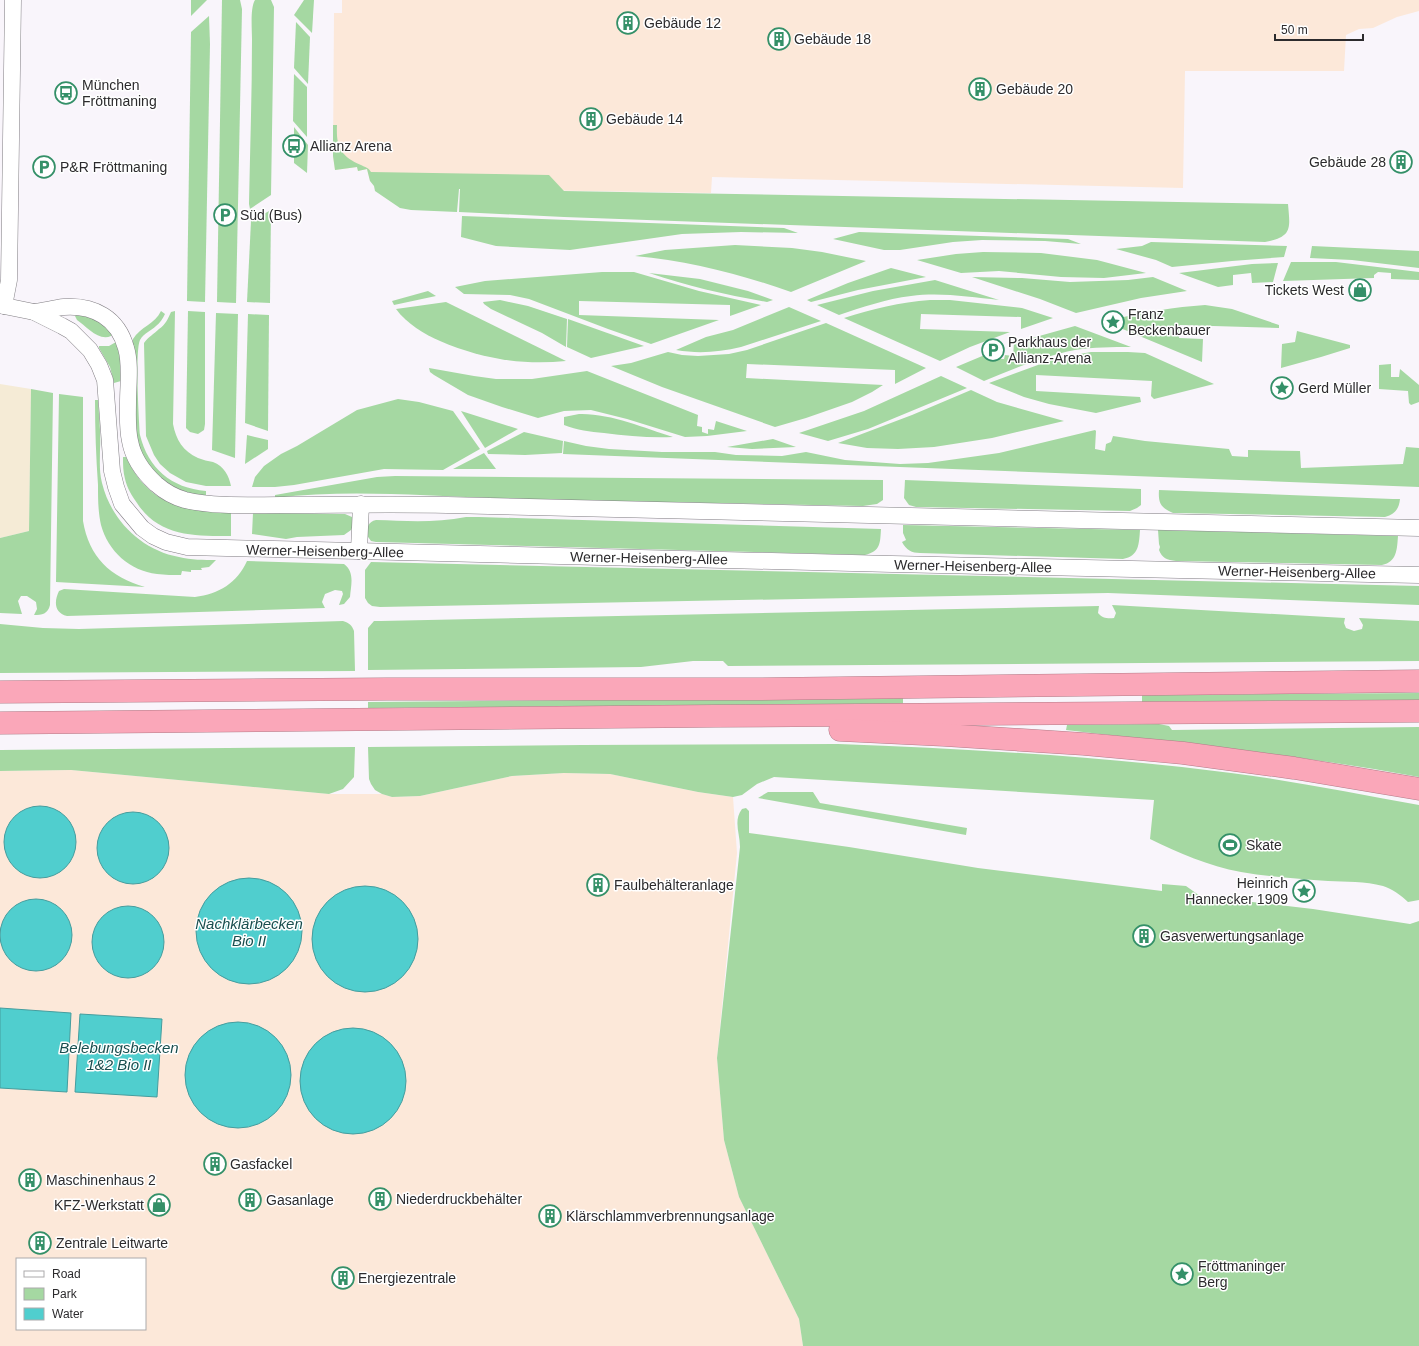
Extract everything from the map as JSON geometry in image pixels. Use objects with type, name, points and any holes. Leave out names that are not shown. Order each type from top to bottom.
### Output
[{"type":"highway","points":[[0,692],[755,688],[1419,681]]},
{"type":"highway","points":[[0,724],[714,716],[1419,711]]},
{"type":"highway","points":[[714,716],[745,730],[879,731],[1084,744],[1183,753],[1294,768],[1419,789]]},
{"type":"street","points":[[2,305],[9,280],[13,0]]},
{"type":"street","name":"Werner-Heisenberg-Allee","points":[[2,305],[34,312],[70,331],[90,350],[99,365],[106,388],[112,471],[122,504],[142,528],[154,536],[166,542],[187,547],[1419,575]]},
{"type":"street","name":"Werner-Heisenberg-Allee","points":[[34,312],[64,307],[90,309],[104,316],[116,326],[126,349],[128,427],[133,452],[144,472],[170,494],[184,500],[214,504],[361,504],[1419,528]]},
{"type":"street","points":[[359,551],[361,504]]},
{"type":"shaded area","points":[[342,0],[1419,0],[1419,11],[1397,17],[1373,28],[1359,29],[1346,35],[1344,71],[1185,71],[1183,188],[712,177],[711,193],[459,189],[370,181],[367,169],[358,171],[357,167],[335,170],[333,156],[334,13],[342,13]]},
{"type":"shaded area","points":[[0,384],[31,389],[29,531],[0,538]]},
{"type":"shaded area","points":[[71,770],[329,794],[382,794],[392,797],[420,796],[512,776],[564,773],[610,774],[698,792],[733,797],[737,853],[717,1058],[724,1140],[739,1197],[799,1319],[803,1346],[0,1346],[0,771]]},
{"type":"green space","points":[[191,0],[207,0],[191,16]]},
{"type":"green space","points":[[222,0],[240,0],[242,9],[236,303],[217,302]]},
{"type":"green space","points":[[255,0],[271,0],[274,7],[271,195],[250,209],[252,8]]},
{"type":"green space","points":[[304,0],[314,0],[312,33],[294,15]]},
{"type":"green space","points":[[209,16],[210,44],[205,302],[187,301],[191,32]]},
{"type":"green space","points":[[296,22],[310,37],[308,84],[294,68]]},
{"type":"green space","points":[[294,74],[307,87],[307,137],[293,121]]},
{"type":"green space","points":[[333,125],[337,125],[337,139],[344,154],[354,162],[368,169],[371,172],[549,175],[564,191],[1288,204],[1289,225],[1288,230],[1281,237],[1265,242],[564,217],[459,212],[460,189],[457,212],[411,210],[400,208],[375,191],[374,186],[370,181],[367,169],[358,171],[357,167],[335,170],[333,156]]},
{"type":"green space","points":[[294,127],[308,145],[307,173],[294,163]]},
{"type":"green space","points":[[271,210],[270,303],[247,302],[251,221]]},
{"type":"green space","points":[[462,216],[784,228],[798,233],[741,232],[682,234],[570,250],[496,246],[461,237]]},
{"type":"green space","points":[[859,232],[1068,239],[1081,244],[1045,241],[982,240],[953,242],[900,250],[884,250],[833,239]]},
{"type":"green space","points":[[1151,242],[1287,246],[1284,257],[1172,267],[1156,260],[1116,249],[1142,246]]},
{"type":"green space","points":[[735,245],[792,248],[822,252],[866,261],[791,292],[753,279],[714,269],[675,261],[635,256],[665,250]]},
{"type":"green space","points":[[1312,246],[1419,251],[1419,268],[1352,260],[1310,258]]},
{"type":"green space","points":[[983,252],[1041,253],[1097,260],[1146,273],[1104,278],[1061,277],[999,271],[961,273],[917,260],[956,254]]},
{"type":"green space","points":[[1291,262],[1336,262],[1419,272],[1419,280],[1391,279],[1391,273],[1378,272],[1374,275],[1374,278],[1283,281]]},
{"type":"green space","points":[[1278,263],[1273,282],[1252,283],[1251,273],[1233,275],[1233,285],[1218,287],[1179,273],[1252,264]]},
{"type":"green space","points":[[891,268],[926,277],[858,290],[811,302],[807,300],[848,283]]},
{"type":"green space","points":[[602,272],[634,272],[699,291],[761,305],[730,316],[730,305],[579,301],[579,315],[719,320],[651,344],[529,299],[510,295],[464,294],[455,287],[485,281]]},
{"type":"green space","points":[[649,273],[700,279],[748,291],[773,300],[767,302],[722,293]]},
{"type":"green space","points":[[972,277],[1022,278],[1070,282],[1128,280],[1153,277],[1187,291],[1141,298],[1076,313],[1040,299]]},
{"type":"green space","points":[[935,280],[999,300],[955,295],[922,295],[884,301],[839,315],[817,305],[873,291]]},
{"type":"green space","points":[[428,291],[436,296],[394,305],[392,301]]},
{"type":"green space","points":[[500,300],[528,306],[567,319],[566,347],[542,333],[491,309],[483,302]]},
{"type":"green space","points":[[930,300],[950,300],[1022,308],[1053,318],[1021,329],[1021,317],[921,314],[920,329],[1010,332],[970,347],[940,361],[844,318],[886,306]]},
{"type":"green space","points":[[446,302],[566,361],[517,361],[471,352],[440,341],[422,332],[405,319],[396,309]]},
{"type":"green space","points":[[1205,305],[1232,309],[1279,325],[1279,328],[1180,325],[1179,338],[1203,339],[1202,362],[1113,325],[1115,319],[1126,316],[1171,308]]},
{"type":"green space","points":[[789,307],[821,321],[733,349],[701,352],[676,350],[706,337],[733,330]]},
{"type":"green space","points":[[161,311],[165,314],[162,319],[140,340],[138,357],[138,386],[140,435],[149,457],[163,474],[182,486],[206,491],[206,496],[181,490],[161,478],[152,470],[145,460],[136,437],[134,419],[133,339],[139,331],[155,319]]},
{"type":"green space","points":[[175,311],[174,430],[178,440],[188,452],[198,458],[213,462],[220,466],[227,475],[231,486],[206,486],[186,482],[170,473],[160,464],[154,455],[146,436],[144,343],[163,326],[171,312]]},
{"type":"green space","points":[[188,311],[205,312],[205,424],[204,430],[198,434],[190,432],[186,428]]},
{"type":"green space","points":[[216,313],[238,314],[235,458],[212,450]]},
{"type":"green space","points":[[77,314],[98,319],[112,333],[111,336],[102,337],[97,335],[77,320],[75,316]]},
{"type":"green space","points":[[248,314],[269,315],[268,431],[245,423]]},
{"type":"green space","points":[[568,319],[644,346],[591,358],[567,347]]},
{"type":"green space","points":[[826,323],[926,368],[895,384],[895,370],[747,364],[746,378],[883,385],[852,402],[775,427],[662,387],[611,366],[631,363],[668,352],[698,356],[729,354],[747,350]]},
{"type":"green space","points":[[1075,326],[1131,347],[1089,348],[1075,350],[1029,363],[984,381],[956,367],[999,349],[999,359],[1004,359],[1005,355],[1013,356],[1014,343]]},
{"type":"green space","points":[[1297,331],[1350,345],[1350,348],[1281,368],[1282,344],[1295,342]]},
{"type":"green space","points":[[116,342],[120,353],[121,381],[114,383],[110,367],[99,346],[109,346]]},
{"type":"green space","points":[[1091,352],[1145,353],[1214,384],[1154,399],[1151,396],[1152,381],[1036,375],[1036,391],[1140,397],[1141,402],[1096,413],[1049,404],[1024,397],[989,383],[1057,358]]},
{"type":"green space","points":[[1391,364],[1391,377],[1399,377],[1400,369],[1419,385],[1419,402],[1411,405],[1409,403],[1408,391],[1379,389],[1379,365]]},
{"type":"green space","points":[[429,368],[496,379],[532,379],[587,371],[698,415],[697,426],[702,427],[702,432],[708,434],[708,429],[714,430],[716,421],[747,431],[685,437],[627,419],[591,410],[564,411],[538,418],[468,395],[434,375],[430,372]]},
{"type":"green space","points":[[941,376],[967,388],[868,429],[828,441],[799,433],[864,411]]},
{"type":"green space","points":[[31,389],[53,393],[50,605],[48,610],[40,615],[34,615],[37,609],[36,602],[27,596],[21,596],[18,601],[22,614],[0,613],[0,538],[29,531]]},
{"type":"green space","points":[[971,390],[997,402],[1064,421],[992,438],[934,447],[898,449],[867,448],[838,443],[912,415]]},
{"type":"green space","points":[[59,394],[83,397],[83,521],[90,545],[103,564],[121,578],[145,587],[56,582]]},
{"type":"green space","points":[[398,399],[419,402],[453,411],[480,449],[443,470],[384,469],[294,485],[252,487],[255,477],[264,466],[281,454],[357,410]]},
{"type":"green space","points":[[95,400],[98,400],[101,479],[106,497],[120,521],[140,540],[152,548],[188,559],[216,560],[209,567],[201,568],[202,570],[191,570],[191,572],[182,571],[181,575],[147,572],[129,564],[109,543],[101,525],[99,510]]},
{"type":"green space","points":[[461,411],[518,429],[485,448]]},
{"type":"green space","points":[[579,414],[591,414],[615,418],[673,437],[638,436],[594,432],[564,425],[564,417]]},
{"type":"green space","points":[[1095,430],[1095,449],[1105,451],[1106,444],[1111,442],[1113,436],[1145,441],[1229,449],[1232,456],[1248,457],[1248,450],[1300,451],[1301,468],[1403,464],[1406,447],[1419,448],[1419,487],[563,454],[564,441],[609,449],[662,452],[715,452],[736,455],[782,456],[806,452],[845,460],[900,464],[928,463],[999,453]]},
{"type":"green space","points":[[524,432],[563,441],[562,453],[525,455],[488,454],[487,451]]},
{"type":"green space","points":[[247,435],[268,440],[268,449],[245,464]]},
{"type":"green space","points":[[773,439],[796,447],[752,449],[727,447]]},
{"type":"green space","points":[[484,453],[496,469],[453,469]]},
{"type":"green space","points":[[123,457],[126,457],[135,473],[145,486],[156,495],[169,502],[182,507],[197,510],[231,512],[231,536],[191,535],[167,528],[156,522],[146,514],[130,492],[124,476]]},
{"type":"green space","points":[[377,477],[883,480],[883,500],[877,504],[863,506],[385,494],[302,495],[275,498],[275,495]]},
{"type":"green space","points":[[905,480],[1141,489],[1141,505],[1130,511],[916,507],[909,505],[904,498]]},
{"type":"green space","points":[[1159,490],[1400,499],[1399,506],[1396,511],[1385,517],[1173,513],[1161,504]]},
{"type":"green space","points":[[253,513],[345,514],[352,517],[355,522],[351,530],[344,535],[297,537],[286,539],[252,534]]},
{"type":"green space","points":[[466,517],[881,529],[879,546],[874,551],[865,555],[376,542],[371,541],[366,534],[370,523],[376,520],[432,521]]},
{"type":"green space","points":[[903,525],[1140,530],[1137,549],[1132,555],[1123,559],[917,553],[907,549],[902,542],[906,540],[903,533]]},
{"type":"green space","points":[[1158,530],[1398,536],[1393,558],[1391,561],[1382,565],[1176,561],[1165,558],[1160,553]]},
{"type":"green space","points":[[247,561],[344,564],[350,571],[351,575],[350,597],[344,604],[339,605],[343,594],[342,591],[335,590],[325,594],[322,602],[325,608],[67,616],[60,612],[56,606],[56,599],[59,591],[64,589],[195,597],[204,595],[226,586],[238,575]]},
{"type":"green space","points":[[371,562],[1419,586],[1419,605],[1108,593],[380,607],[372,606],[365,598],[365,570]]},
{"type":"green space","points":[[1112,605],[1345,618],[1344,623],[1346,628],[1354,631],[1362,629],[1363,625],[1359,618],[1419,621],[1419,661],[728,666],[723,661],[693,661],[641,667],[368,670],[368,628],[374,621],[1099,606],[1098,613],[1100,615],[1103,617],[1114,618],[1116,613]]},
{"type":"green space","points":[[343,621],[350,624],[354,631],[355,671],[0,673],[0,624],[43,628],[79,629]]},
{"type":"green space","points":[[1419,693],[1419,700],[1142,702],[1142,695]]},
{"type":"green space","points":[[903,697],[903,704],[368,708],[368,702]]},
{"type":"green space","points":[[1159,724],[1169,726],[1172,730],[1419,727],[1419,777],[1287,756],[1066,730],[1067,725]]},
{"type":"green space","points":[[838,744],[1034,754],[1182,767],[1278,780],[1419,805],[1419,900],[1408,902],[1393,891],[1376,884],[1295,879],[1252,874],[1217,866],[1194,858],[1150,839],[1154,800],[774,777],[757,784],[742,795],[733,797],[698,792],[610,774],[564,773],[512,776],[420,796],[392,797],[375,790],[369,779],[368,747]]},
{"type":"green space","points":[[355,747],[354,777],[343,789],[329,794],[71,770],[0,771],[0,750]]},
{"type":"green space","points":[[768,792],[813,792],[820,803],[967,828],[966,835],[758,798]]},
{"type":"green space","points":[[746,808],[749,811],[749,833],[849,847],[978,868],[1162,891],[1162,884],[1186,886],[1200,896],[1313,909],[1410,924],[1419,921],[1419,1346],[803,1346],[799,1319],[739,1197],[724,1140],[717,1058],[740,847],[737,823],[742,809]]},
{"type":"water","points":[[40,806],[60,812],[70,822],[76,842],[70,862],[60,872],[40,878],[20,872],[10,862],[4,842],[10,822],[20,812]]},
{"type":"water","points":[[133,812],[153,818],[163,828],[169,848],[163,868],[153,878],[133,884],[113,878],[103,868],[97,848],[103,828],[113,818]]},
{"type":"water","name":"Nachklärbecken Bio II","points":[[249,878],[269,882],[287,893],[298,911],[302,931],[298,951],[287,969],[269,980],[249,984],[229,980],[211,969],[200,951],[196,931],[200,911],[211,893],[229,882]]},
{"type":"water","name":"Nachklärbecken Bio II","points":[[365,886],[385,890],[403,901],[414,919],[418,939],[414,959],[403,977],[385,988],[365,992],[345,988],[327,977],[316,959],[312,939],[316,919],[327,901],[345,890]]},
{"type":"water","points":[[36,899],[56,905],[66,915],[72,935],[66,955],[56,965],[36,971],[16,965],[6,955],[0,935],[6,915],[16,905]]},
{"type":"water","name":"Nachklärbecken Bio II","points":[[128,906],[148,912],[158,922],[164,942],[158,962],[148,972],[128,978],[108,972],[98,962],[92,942],[98,922],[108,912]]},
{"type":"water","points":[[0,1008],[71,1013],[67,1092],[0,1088]]},
{"type":"water","name":"Belebungsbecken 1&2 Bio II","points":[[80,1014],[162,1019],[157,1097],[75,1092]]},
{"type":"water","points":[[238,1022],[258,1026],[276,1037],[287,1055],[291,1075],[287,1095],[276,1113],[258,1124],[238,1128],[218,1124],[200,1113],[189,1095],[185,1075],[189,1055],[200,1037],[218,1026]]},
{"type":"water","points":[[353,1028],[373,1032],[391,1043],[402,1061],[406,1081],[402,1101],[391,1119],[373,1130],[353,1134],[333,1130],[315,1119],[304,1101],[300,1081],[304,1061],[315,1043],[333,1032]]},
{"type":"place","name":"Gebäude 12","points":[[628,23]]},
{"type":"place","name":"Gebäude 18","points":[[779,39]]},
{"type":"place","name":"Gebäude 20","points":[[980,89]]},
{"type":"place","name":"München Fröttmaning","points":[[66,93]]},
{"type":"place","name":"Gebäude 14","points":[[591,119]]},
{"type":"place","name":"Allianz Arena","points":[[294,146]]},
{"type":"place","name":"Gebäude 28","points":[[1401,162]]},
{"type":"place","name":"P&R Fröttmaning","points":[[44,167]]},
{"type":"place","name":"Süd (Bus)","points":[[225,215]]},
{"type":"place","name":"Tickets West","points":[[1360,290]]},
{"type":"place","name":"Franz Beckenbauer","points":[[1113,322]]},
{"type":"place","name":"Parkhaus der Allianz-Arena","points":[[993,350]]},
{"type":"place","name":"Gerd Müller","points":[[1282,388]]},
{"type":"place","name":"Skate","points":[[1230,845]]},
{"type":"place","name":"Faulbehälteranlage","points":[[598,885]]},
{"type":"place","name":"Heinrich Hannecker 1909","points":[[1304,891]]},
{"type":"place","name":"Gasverwertungsanlage","points":[[1144,936]]},
{"type":"place","name":"Gasfackel","points":[[215,1164]]},
{"type":"place","name":"Maschinenhaus 2","points":[[30,1180]]},
{"type":"place","name":"Niederdruckbehälter","points":[[380,1199]]},
{"type":"place","name":"Gasanlage","points":[[250,1200]]},
{"type":"place","name":"KFZ-Werkstatt","points":[[159,1205]]},
{"type":"place","name":"Klärschlammverbrennungsanlage","points":[[550,1216]]},
{"type":"place","name":"Zentrale Leitwarte","points":[[40,1243]]},
{"type":"place","name":"Fröttmaninger Berg","points":[[1182,1274]]},
{"type":"place","name":"Energiezentrale","points":[[343,1278]]}]
